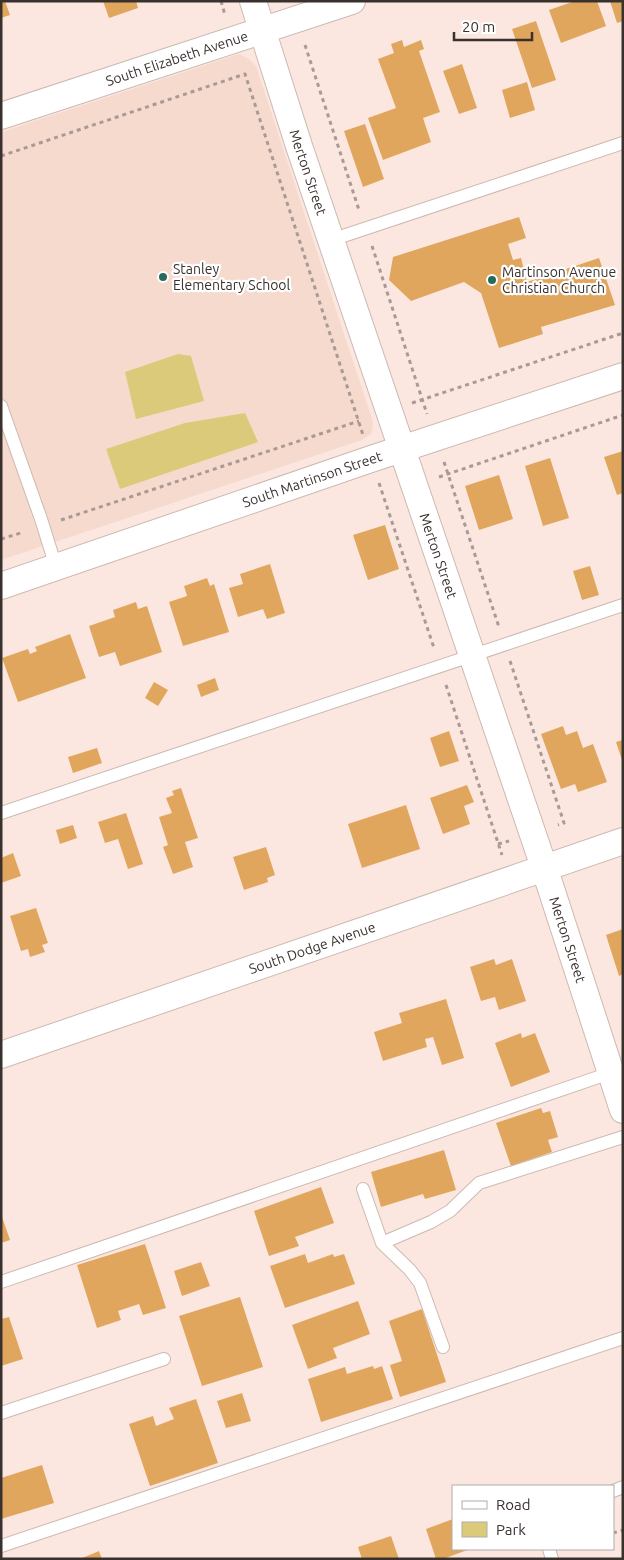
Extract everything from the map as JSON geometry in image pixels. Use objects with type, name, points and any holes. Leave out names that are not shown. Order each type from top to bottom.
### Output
[{"type":"street","name":"Merton Street","points":[[253,1],[331,240],[544,867],[617,1070],[623,1110]]},
{"type":"street","name":"South Elizabeth Avenue","points":[[1,116],[352,1]]},
{"type":"street","name":"South Martinson Street","points":[[1,586],[402,448],[623,376]]},
{"type":"street","name":"South Dodge Avenue","points":[[1,1055],[623,841]]},
{"type":"lane","points":[[331,240],[623,143]]},
{"type":"lane","points":[[1,406],[56,567]]},
{"type":"lane","points":[[1,813],[623,605]]},
{"type":"lane","points":[[1,1282],[617,1070]]},
{"type":"lane","points":[[382,1242],[450,1212],[479,1184],[623,1137]]},
{"type":"lane","points":[[364,1189],[382,1242],[410,1270],[420,1283],[443,1348]]},
{"type":"lane","points":[[1,1546],[623,1338]]},
{"type":"lane","points":[[1,1413],[164,1359]]},
{"type":"path","points":[[1,156],[245,74],[502,856]]},
{"type":"path","points":[[1,539],[623,333]]},
{"type":"path","points":[[383,495],[623,415]]},
{"type":"shaded area","name":"Stanley Elementary School","points":[[239,54],[249,59],[256,66],[373,422],[372,433],[362,440],[1,560],[1,132]]},
{"type":"green space","points":[[178,354],[191,356],[204,401],[136,419],[125,372]]},
{"type":"green space","points":[[245,413],[258,442],[120,489],[106,449],[185,423]]},
{"type":"building","points":[[1,1],[5,1],[10,15],[1,18]]},
{"type":"building","points":[[103,1],[136,1],[138,8],[109,18]]},
{"type":"building","points":[[575,1],[597,1],[606,26],[561,43],[549,10]]},
{"type":"building","points":[[610,1],[623,1],[623,21],[617,23]]},
{"type":"building","points":[[536,21],[556,80],[532,88],[512,29]]},
{"type":"building","points":[[402,40],[404,47],[421,40],[424,49],[419,51],[440,112],[423,118],[431,142],[383,160],[368,118],[396,108],[378,59],[394,53],[391,44]]},
{"type":"building","points":[[462,64],[477,108],[459,114],[443,71]]},
{"type":"building","points":[[527,82],[535,110],[510,118],[502,90]]},
{"type":"building","points":[[365,124],[384,179],[363,187],[344,131]]},
{"type":"building","points":[[519,217],[526,238],[508,244],[513,260],[521,258],[527,282],[599,258],[615,305],[541,327],[543,334],[499,348],[481,293],[464,282],[411,301],[389,280],[393,257]]},
{"type":"building","points":[[623,451],[623,493],[617,495],[604,457]]},
{"type":"building","points":[[550,458],[569,518],[543,526],[525,466]]},
{"type":"building","points":[[499,475],[513,519],[479,530],[465,486]]},
{"type":"building","points":[[385,525],[399,569],[368,580],[353,535]]},
{"type":"building","points":[[270,564],[285,613],[267,619],[263,609],[238,617],[229,588],[243,584],[240,574]]},
{"type":"building","points":[[590,566],[599,595],[582,600],[573,571]]},
{"type":"building","points":[[207,578],[210,586],[214,584],[229,632],[183,646],[169,602],[187,596],[184,586]]},
{"type":"building","points":[[136,602],[138,609],[147,606],[162,652],[120,666],[115,652],[99,657],[89,626],[115,617],[113,610]]},
{"type":"building","points":[[70,634],[86,678],[18,702],[2,658],[28,649],[30,654],[37,651],[35,647]]},
{"type":"building","points":[[215,678],[219,690],[201,697],[197,685]]},
{"type":"building","points":[[154,682],[168,690],[158,706],[145,698]]},
{"type":"building","points":[[563,726],[566,735],[577,731],[583,748],[593,744],[607,782],[578,792],[575,784],[561,789],[541,734]]},
{"type":"building","points":[[449,731],[459,761],[440,767],[430,738]]},
{"type":"building","points":[[623,740],[623,760],[622,760],[616,742]]},
{"type":"building","points":[[97,748],[102,763],[73,773],[68,757]]},
{"type":"building","points":[[467,785],[474,802],[464,806],[470,824],[443,834],[430,798]]},
{"type":"building","points":[[181,788],[198,838],[185,842],[193,867],[173,874],[163,847],[168,845],[159,817],[172,813],[166,798],[174,795],[172,791]]},
{"type":"building","points":[[406,805],[420,849],[362,868],[348,824]]},
{"type":"building","points":[[126,813],[143,864],[128,869],[118,839],[105,843],[98,822]]},
{"type":"building","points":[[73,825],[77,838],[60,844],[56,830]]},
{"type":"building","points":[[266,847],[275,875],[267,878],[268,882],[244,890],[233,857]]},
{"type":"building","points":[[13,853],[21,876],[1,883],[1,858]]},
{"type":"building","points":[[36,908],[48,943],[42,945],[45,952],[30,957],[28,949],[21,951],[10,916]]},
{"type":"building","points":[[623,929],[623,974],[619,976],[606,935]]},
{"type":"building","points":[[494,959],[496,965],[512,959],[526,1001],[499,1010],[495,997],[481,1001],[470,967]]},
{"type":"building","points":[[446,999],[464,1058],[442,1065],[433,1037],[425,1039],[427,1047],[383,1061],[374,1032],[402,1023],[399,1013]]},
{"type":"building","points":[[521,1033],[522,1038],[535,1033],[550,1072],[511,1087],[495,1043]]},
{"type":"building","points":[[541,1108],[543,1113],[550,1111],[558,1137],[548,1140],[552,1152],[511,1166],[496,1123]]},
{"type":"building","points":[[444,1150],[456,1190],[425,1199],[423,1194],[381,1207],[371,1172]]},
{"type":"building","points":[[321,1187],[334,1223],[295,1237],[299,1246],[269,1256],[254,1211]]},
{"type":"building","points":[[1,1214],[10,1240],[1,1243]]},
{"type":"building","points":[[145,1244],[166,1308],[143,1315],[139,1304],[118,1311],[121,1320],[97,1328],[77,1265]]},
{"type":"building","points":[[305,1254],[308,1263],[333,1254],[334,1257],[344,1254],[355,1284],[285,1308],[270,1266]]},
{"type":"building","points":[[201,1262],[210,1286],[182,1296],[174,1271]]},
{"type":"building","points":[[240,1297],[263,1367],[202,1386],[179,1316]]},
{"type":"building","points":[[358,1301],[370,1334],[333,1348],[337,1358],[308,1369],[292,1325]]},
{"type":"building","points":[[422,1309],[446,1382],[400,1397],[390,1365],[402,1361],[389,1321]]},
{"type":"building","points":[[9,1317],[23,1359],[1,1366],[1,1319]]},
{"type":"building","points":[[373,1366],[374,1369],[382,1366],[393,1399],[321,1422],[308,1379],[345,1367],[347,1374]]},
{"type":"building","points":[[242,1393],[251,1421],[226,1428],[217,1401]]},
{"type":"building","points":[[196,1399],[218,1463],[150,1486],[129,1424],[153,1416],[156,1426],[174,1419],[169,1408]]},
{"type":"building","points":[[42,1465],[54,1503],[1,1519],[1,1478]]},
{"type":"building","points":[[452,1519],[452,1550],[467,1550],[443,1559],[436,1559],[426,1529]]},
{"type":"building","points":[[391,1536],[399,1559],[362,1559],[358,1547]]},
{"type":"building","points":[[99,1551],[102,1559],[80,1559]]},
{"type":"place","name":"Stanley Elementary School","points":[[163,277]]},
{"type":"place","name":"Martinson Avenue Christian Church","points":[[492,280]]}]
